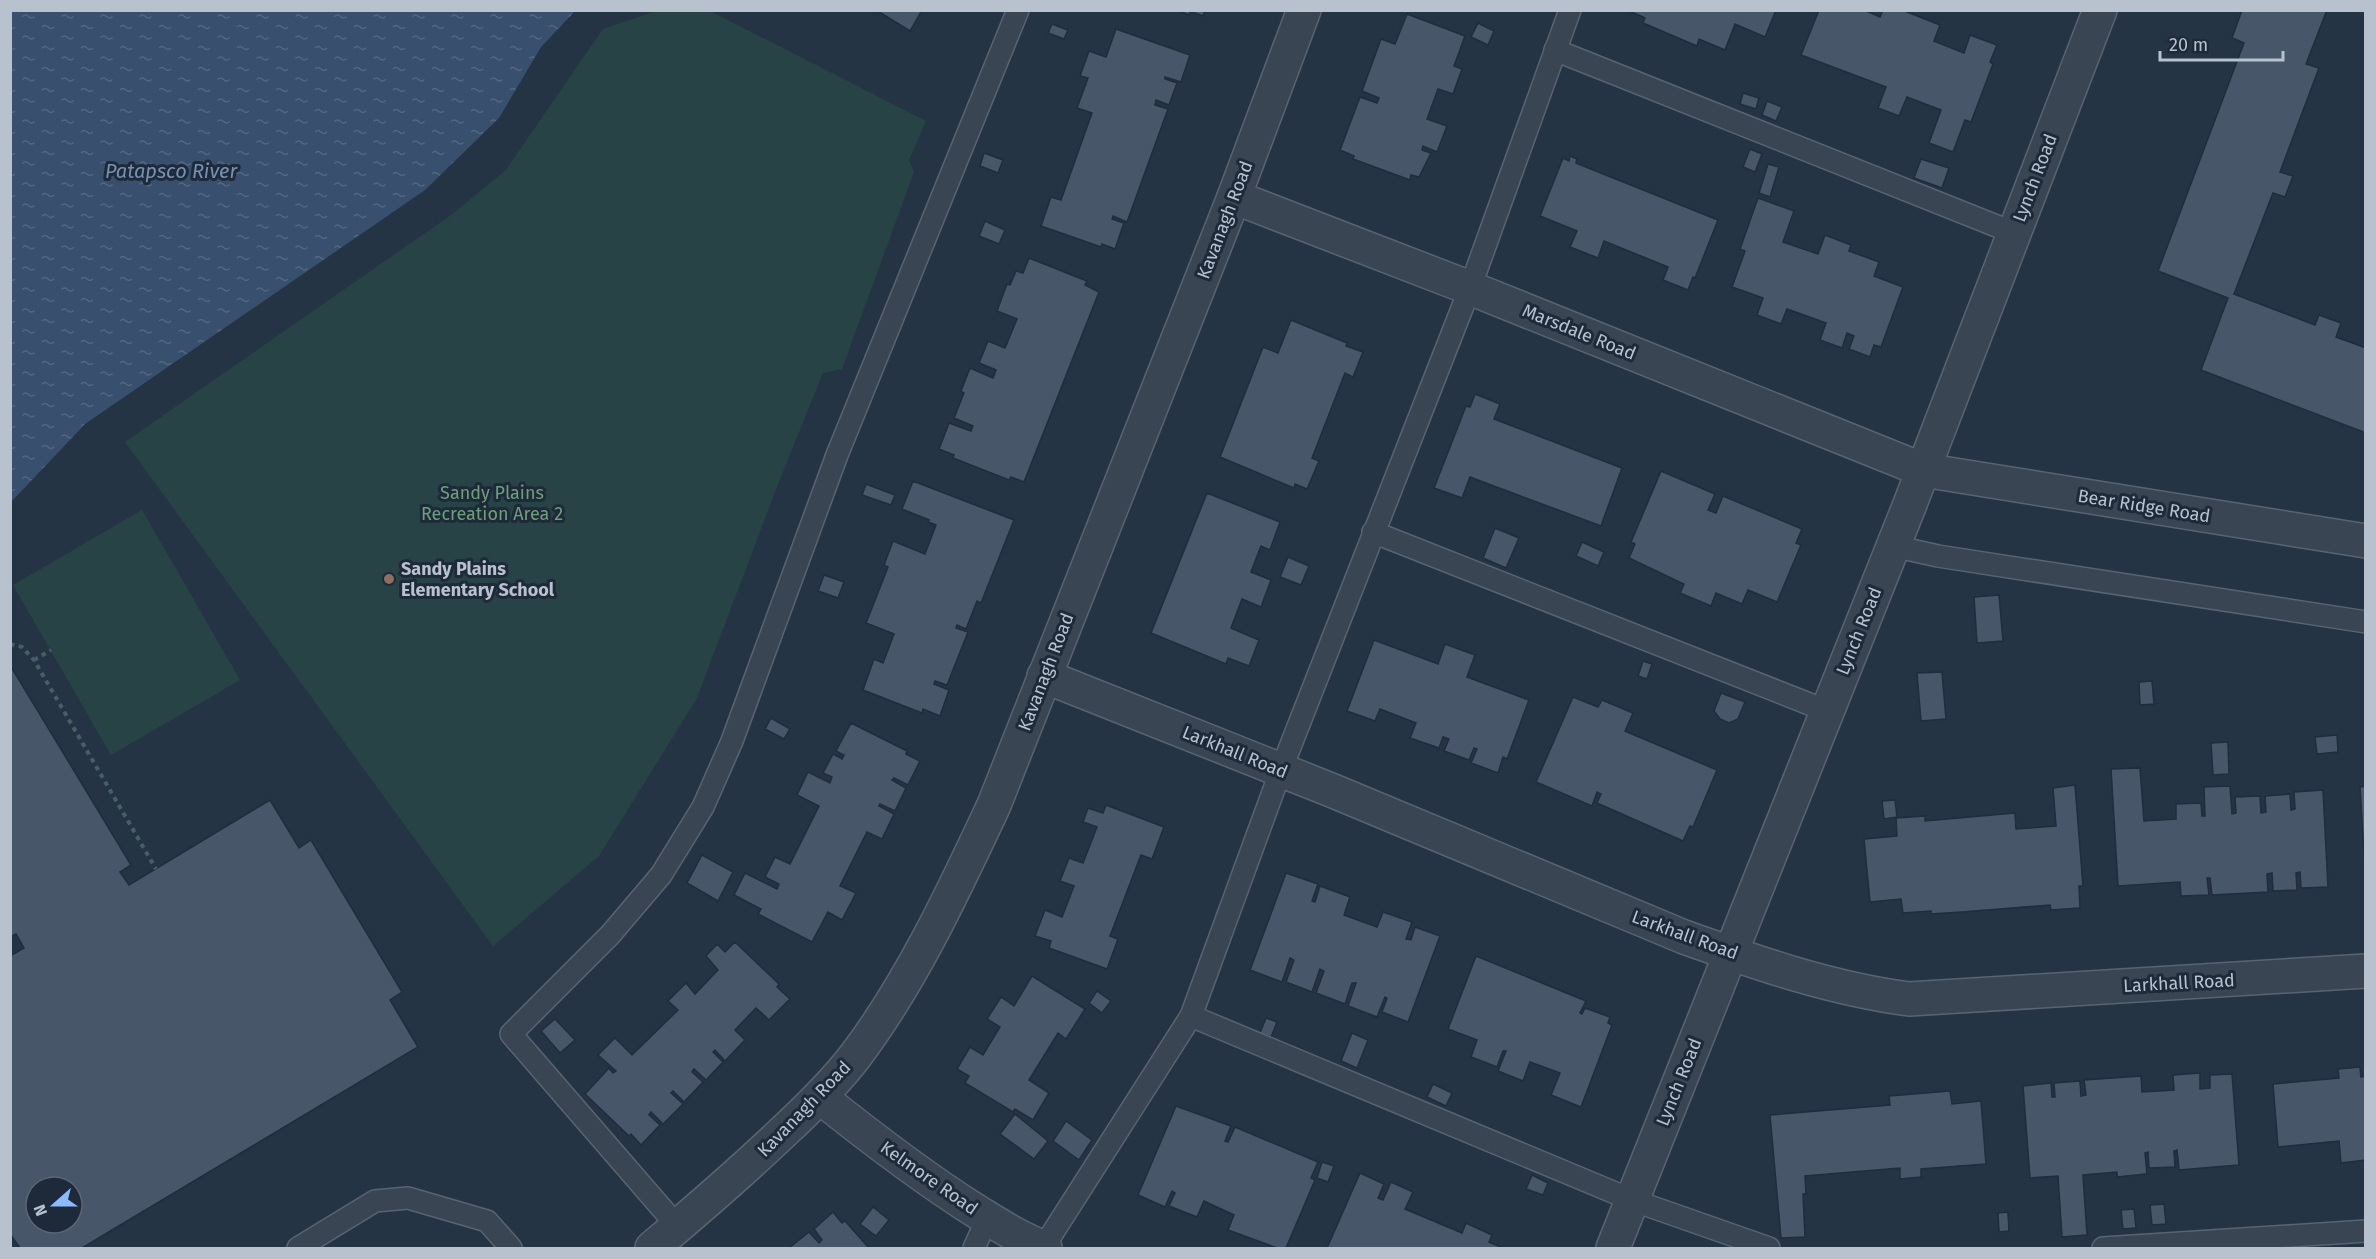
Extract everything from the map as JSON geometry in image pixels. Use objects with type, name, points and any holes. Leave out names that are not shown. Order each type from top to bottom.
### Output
[{"type":"street","name":"Kavanagh Road","points":[[652,1248],[735,1178],[820,1097],[856,1055],[902,986],[955,888],[994,805],[1234,197],[1304,10]]},
{"type":"street","name":"Lynch Road","points":[[1613,1248],[1923,470],[2100,10]]},
{"type":"street","name":"Marsdale Road","points":[[1234,197],[1470,288],[1923,470]]},
{"type":"street","name":"Bear Ridge Road","points":[[1923,470],[2366,541]]},
{"type":"street","name":"Larkhall Road","points":[[1044,676],[1636,918],[1730,953],[1868,994],[1909,999],[2366,971]]},
{"type":"street","name":"Kelmore Road","points":[[820,1097],[858,1128],[933,1182],[1024,1240],[1044,1248]]},
{"type":"lane","points":[[678,1227],[511,1034],[610,935],[662,875],[703,807],[732,741],[837,455],[1018,10]]},
{"type":"lane","points":[[1044,1248],[1191,1016],[1281,771],[1470,288],[1570,10]]},
{"type":"lane","points":[[1555,50],[2014,233]]},
{"type":"lane","points":[[1373,532],[1827,711]]},
{"type":"lane","points":[[1893,546],[1938,556],[2366,622]]},
{"type":"lane","points":[[1191,1016],[1632,1200],[1769,1248]]},
{"type":"lane","points":[[298,1248],[375,1201],[408,1198],[487,1221],[511,1248]]},
{"type":"lane","points":[[974,1248],[988,1218]]},
{"type":"lane","points":[[2103,1248],[2260,1240],[2366,1231]]},
{"type":"path","points":[[10,644],[22,647],[34,660],[156,869]]},
{"type":"path","points":[[34,660],[51,650]]},
{"type":"green space","name":"Sandy Plains Recreation Area 2","points":[[656,11],[710,11],[926,121],[909,160],[914,172],[842,369],[823,373],[778,484],[697,698],[599,856],[493,946],[125,442],[451,215],[505,171],[603,29]]},
{"type":"green space","points":[[142,510],[240,680],[111,755],[13,585]]},
{"type":"water","name":"Patapsco River","points":[[11,10],[575,11],[541,47],[499,118],[425,190],[85,424],[11,502]]},
{"type":"building","points":[[876,10],[922,10],[910,31]]},
{"type":"building","points":[[1177,10],[1205,10],[1203,16],[1190,11],[1189,15]]},
{"type":"building","points":[[1627,10],[1776,10],[1765,37],[1735,24],[1725,50],[1699,39],[1697,46],[1643,23],[1645,18]]},
{"type":"building","points":[[1819,10],[1864,10],[1880,17],[1883,10],[1902,10],[1940,25],[1934,41],[1964,53],[1970,35],[1997,45],[1990,62],[1993,64],[1971,122],[1965,120],[1953,152],[1929,143],[1941,110],[1907,97],[1899,116],[1878,108],[1886,87],[1801,55]]},
{"type":"building","points":[[2242,10],[2327,10],[2306,64],[2319,68],[2280,172],[2293,176],[2285,197],[2273,193],[2234,294],[2315,325],[2319,315],[2341,323],[2336,337],[2366,348],[2366,433],[2201,370],[2228,298],[2158,271],[2244,43],[2232,38]]},
{"type":"building","points":[[1407,14],[1465,36],[1454,66],[1462,69],[1453,94],[1438,89],[1427,119],[1447,126],[1437,152],[1423,146],[1422,150],[1431,153],[1419,177],[1411,175],[1410,180],[1353,159],[1354,156],[1340,150],[1360,97],[1377,103],[1379,98],[1362,91],[1381,39],[1395,44]]},
{"type":"building","points":[[1478,23],[1494,31],[1488,45],[1471,37]]},
{"type":"building","points":[[1052,24],[1068,30],[1064,39],[1048,33]]},
{"type":"building","points":[[1116,29],[1190,55],[1181,82],[1165,77],[1177,83],[1169,105],[1156,100],[1155,105],[1168,109],[1127,222],[1113,216],[1112,219],[1124,223],[1115,249],[1102,244],[1101,247],[1041,226],[1051,197],[1061,200],[1092,113],[1077,108],[1088,78],[1080,76],[1089,51],[1106,57]]},
{"type":"building","points":[[1743,93],[1759,98],[1756,109],[1740,104]]},
{"type":"building","points":[[1767,101],[1782,107],[1776,121],[1762,115]]},
{"type":"building","points":[[1750,149],[1762,154],[1755,172],[1743,167]]},
{"type":"building","points":[[984,153],[1003,160],[998,173],[980,166]]},
{"type":"building","points":[[1570,156],[1577,159],[1576,163],[1718,220],[1688,290],[1663,280],[1668,267],[1604,241],[1598,258],[1570,247],[1577,231],[1540,216],[1563,158],[1569,161]]},
{"type":"building","points":[[1921,159],[1949,168],[1942,188],[1914,178]]},
{"type":"building","points":[[1768,164],[1779,167],[1770,197],[1759,193]]},
{"type":"building","points":[[1758,198],[1794,211],[1783,242],[1818,254],[1825,235],[1851,245],[1849,251],[1879,262],[1874,276],[1903,287],[1881,347],[1874,345],[1870,357],[1849,349],[1854,336],[1847,333],[1842,348],[1820,340],[1826,323],[1787,309],[1781,324],[1757,315],[1763,298],[1732,287],[1745,251],[1740,249]]},
{"type":"building","points":[[985,221],[1005,230],[999,244],[979,236]]},
{"type":"building","points":[[1029,258],[1087,281],[1085,285],[1099,292],[1024,482],[1011,477],[1009,480],[953,458],[954,455],[939,449],[949,423],[971,431],[973,426],[954,418],[964,393],[961,391],[970,368],[993,378],[996,370],[979,363],[988,341],[1005,348],[1017,319],[997,311],[1007,284],[1010,285],[1016,271],[1023,273]]},
{"type":"building","points":[[1291,320],[1363,352],[1353,377],[1345,373],[1312,458],[1319,461],[1307,489],[1295,484],[1294,488],[1220,457],[1263,347],[1278,353]]},
{"type":"building","points":[[1475,394],[1500,404],[1494,419],[1622,468],[1601,526],[1470,477],[1462,498],[1434,488],[1466,406],[1470,407]]},
{"type":"building","points":[[1661,471],[1715,494],[1708,510],[1716,513],[1723,496],[1802,529],[1796,543],[1801,545],[1777,602],[1748,590],[1742,604],[1716,593],[1711,606],[1680,593],[1684,584],[1629,558],[1635,544],[1631,542]]},
{"type":"building","points":[[913,481],[1014,520],[981,603],[977,601],[966,629],[957,625],[956,628],[968,632],[947,685],[935,681],[934,684],[949,690],[940,716],[923,709],[922,713],[863,690],[874,659],[883,663],[894,634],[866,623],[888,567],[884,565],[893,541],[925,554],[936,525],[902,509]]},
{"type":"building","points":[[866,484],[895,495],[891,505],[862,495]]},
{"type":"building","points":[[1207,493],[1280,522],[1270,550],[1261,546],[1251,572],[1271,580],[1261,607],[1242,599],[1231,628],[1259,640],[1249,666],[1228,658],[1226,664],[1151,633]]},
{"type":"building","points":[[1495,528],[1519,538],[1506,568],[1483,558]]},
{"type":"building","points":[[1582,542],[1604,552],[1598,566],[1576,556]]},
{"type":"building","points":[[1288,557],[1309,566],[1301,585],[1280,577]]},
{"type":"building","points":[[824,575],[844,582],[838,598],[818,591]]},
{"type":"building","points":[[1999,595],[2003,641],[1977,643],[1974,597]]},
{"type":"building","points":[[1374,640],[1438,664],[1445,644],[1475,655],[1467,677],[1529,700],[1507,759],[1503,757],[1498,773],[1471,763],[1477,749],[1474,748],[1469,760],[1444,751],[1449,739],[1443,737],[1439,748],[1410,738],[1416,723],[1380,709],[1375,721],[1347,711]]},
{"type":"building","points":[[1643,661],[1652,664],[1647,679],[1638,676]]},
{"type":"building","points":[[10,665],[131,865],[120,872],[129,885],[270,800],[299,848],[311,840],[402,992],[390,1000],[418,1047],[82,1248],[20,1248],[10,1234],[10,956],[24,948],[16,934],[10,937]]},
{"type":"building","points":[[1942,672],[1946,719],[1921,721],[1917,673]]},
{"type":"building","points":[[2152,681],[2154,704],[2140,705],[2139,682]]},
{"type":"building","points":[[1721,693],[1745,702],[1738,719],[1729,723],[1720,719],[1714,711]]},
{"type":"building","points":[[1573,697],[1598,707],[1602,700],[1633,713],[1625,731],[1717,770],[1693,827],[1690,826],[1683,841],[1597,803],[1601,794],[1597,792],[1592,806],[1536,782]]},
{"type":"building","points":[[771,718],[790,729],[784,739],[765,729]]},
{"type":"building","points":[[851,723],[907,751],[906,754],[920,761],[908,785],[894,778],[892,780],[906,788],[895,811],[880,804],[879,806],[894,814],[882,839],[867,832],[840,886],[856,893],[842,920],[828,912],[812,942],[758,914],[761,909],[734,895],[745,873],[777,889],[779,884],[765,877],[775,857],[790,864],[819,806],[797,795],[808,772],[830,783],[832,777],[823,773],[833,754],[842,759],[844,755],[836,751]]},
{"type":"building","points":[[2337,735],[2338,752],[2317,754],[2315,737]]},
{"type":"building","points":[[2228,742],[2229,774],[2213,775],[2211,743]]},
{"type":"building","points":[[2140,768],[2144,821],[2176,819],[2176,804],[2201,803],[2202,816],[2205,816],[2204,787],[2230,786],[2232,814],[2236,813],[2235,797],[2260,796],[2261,813],[2266,812],[2265,796],[2290,794],[2291,810],[2295,809],[2294,792],[2323,790],[2328,887],[2301,888],[2300,872],[2296,873],[2297,890],[2273,891],[2272,873],[2267,874],[2268,892],[2212,895],[2210,878],[2207,878],[2209,895],[2181,896],[2180,882],[2118,886],[2111,769]]},
{"type":"building","points":[[2075,785],[2083,886],[2079,886],[2080,908],[2051,910],[2050,905],[1931,914],[1931,911],[1903,913],[1901,899],[1870,902],[1864,839],[1897,836],[1896,818],[1925,816],[1925,821],[2015,813],[2016,829],[2056,826],[2053,788]]},
{"type":"building","points":[[2366,786],[2366,870],[2365,870],[2360,787]]},
{"type":"building","points":[[1895,800],[1897,817],[1884,819],[1882,801]]},
{"type":"building","points":[[1106,805],[1164,827],[1152,859],[1141,855],[1110,936],[1118,939],[1107,969],[1049,948],[1051,941],[1035,936],[1045,910],[1062,917],[1074,886],[1060,881],[1069,858],[1083,863],[1097,827],[1083,822],[1088,808],[1103,813]]},
{"type":"building","points":[[702,855],[733,872],[718,901],[687,883]]},
{"type":"building","points":[[1286,873],[1318,884],[1312,901],[1315,902],[1320,886],[1350,897],[1344,915],[1377,927],[1383,912],[1412,922],[1406,939],[1411,940],[1415,927],[1440,936],[1408,1022],[1382,1012],[1387,998],[1385,997],[1377,1017],[1348,1006],[1356,983],[1352,983],[1345,1004],[1316,993],[1324,971],[1320,969],[1312,992],[1286,982],[1294,960],[1290,958],[1282,982],[1250,970]]},
{"type":"building","points":[[735,942],[779,984],[777,987],[790,999],[769,1020],[756,1008],[735,1030],[745,1040],[725,1061],[715,1050],[713,1052],[723,1062],[706,1080],[694,1069],[692,1072],[703,1082],[684,1102],[673,1091],[671,1093],[683,1104],[663,1124],[651,1112],[649,1115],[660,1125],[641,1145],[585,1094],[609,1068],[613,1073],[616,1071],[598,1055],[615,1038],[632,1055],[678,1010],[668,1001],[686,983],[695,994],[718,970],[706,956],[717,944],[725,952]]},
{"type":"building","points":[[1476,956],[1586,1001],[1580,1013],[1582,1014],[1585,1008],[1610,1017],[1608,1023],[1612,1025],[1581,1107],[1551,1095],[1560,1073],[1530,1062],[1523,1081],[1498,1071],[1506,1051],[1503,1051],[1497,1067],[1471,1057],[1477,1040],[1448,1029]]},
{"type":"building","points":[[1032,976],[1085,1009],[1066,1039],[1058,1033],[1029,1080],[1049,1093],[1033,1120],[1015,1109],[1013,1112],[965,1083],[969,1076],[957,1069],[970,1047],[983,1055],[1000,1027],[987,1019],[1001,997],[1014,1006]]},
{"type":"building","points":[[1097,991],[1111,1001],[1102,1013],[1089,1003]]},
{"type":"building","points":[[1266,1018],[1277,1022],[1271,1037],[1260,1033]]},
{"type":"building","points":[[555,1019],[575,1040],[560,1053],[541,1031]]},
{"type":"building","points":[[1352,1033],[1368,1040],[1357,1068],[1341,1061]]},
{"type":"building","points":[[2360,1067],[2361,1077],[2366,1076],[2366,1160],[2341,1163],[2339,1141],[2278,1147],[2273,1084],[2339,1078],[2338,1069]]},
{"type":"building","points":[[2200,1073],[2200,1089],[2210,1088],[2210,1075],[2232,1074],[2239,1165],[2179,1170],[2177,1150],[2174,1151],[2175,1167],[2149,1168],[2148,1152],[2145,1153],[2147,1174],[2117,1177],[2117,1172],[2083,1175],[2087,1235],[2062,1237],[2058,1176],[2030,1178],[2023,1086],[2051,1083],[2052,1097],[2055,1097],[2054,1083],[2080,1081],[2081,1096],[2086,1095],[2084,1080],[2141,1076],[2142,1092],[2174,1090],[2173,1075]]},
{"type":"building","points":[[1433,1084],[1452,1093],[1446,1106],[1427,1097]]},
{"type":"building","points":[[1950,1091],[1952,1104],[1981,1101],[1986,1164],[1921,1169],[1921,1177],[1900,1179],[1900,1168],[1805,1176],[1806,1194],[1803,1194],[1805,1237],[1781,1238],[1770,1115],[1890,1105],[1889,1096]]},
{"type":"building","points":[[1176,1106],[1231,1126],[1225,1141],[1228,1142],[1235,1127],[1318,1162],[1311,1178],[1315,1180],[1286,1248],[1277,1248],[1228,1230],[1234,1215],[1204,1201],[1197,1217],[1169,1206],[1175,1193],[1172,1191],[1165,1207],[1138,1195]]},
{"type":"building","points":[[1015,1114],[1048,1141],[1034,1159],[1000,1134]]},
{"type":"building","points":[[1066,1121],[1092,1140],[1079,1160],[1053,1141]]},
{"type":"building","points":[[1322,1162],[1334,1166],[1328,1182],[1317,1178]]},
{"type":"building","points":[[1360,1173],[1384,1184],[1378,1198],[1383,1200],[1391,1182],[1413,1192],[1405,1209],[1462,1233],[1466,1223],[1492,1235],[1489,1242],[1503,1248],[1327,1248]]},
{"type":"building","points":[[1532,1175],[1548,1183],[1543,1195],[1526,1189]]},
{"type":"building","points":[[2164,1204],[2166,1224],[2152,1225],[2150,1205]]},
{"type":"building","points":[[873,1207],[889,1220],[876,1236],[860,1224]]},
{"type":"building","points":[[2134,1209],[2136,1228],[2123,1229],[2121,1210]]},
{"type":"building","points":[[833,1212],[842,1223],[845,1221],[869,1248],[789,1248],[809,1232],[819,1243],[822,1240],[814,1229]]},
{"type":"building","points":[[2008,1212],[2009,1231],[1999,1232],[1998,1213]]},
{"type":"place","name":"Sandy Plains Elementary School","points":[[389,579]]}]
